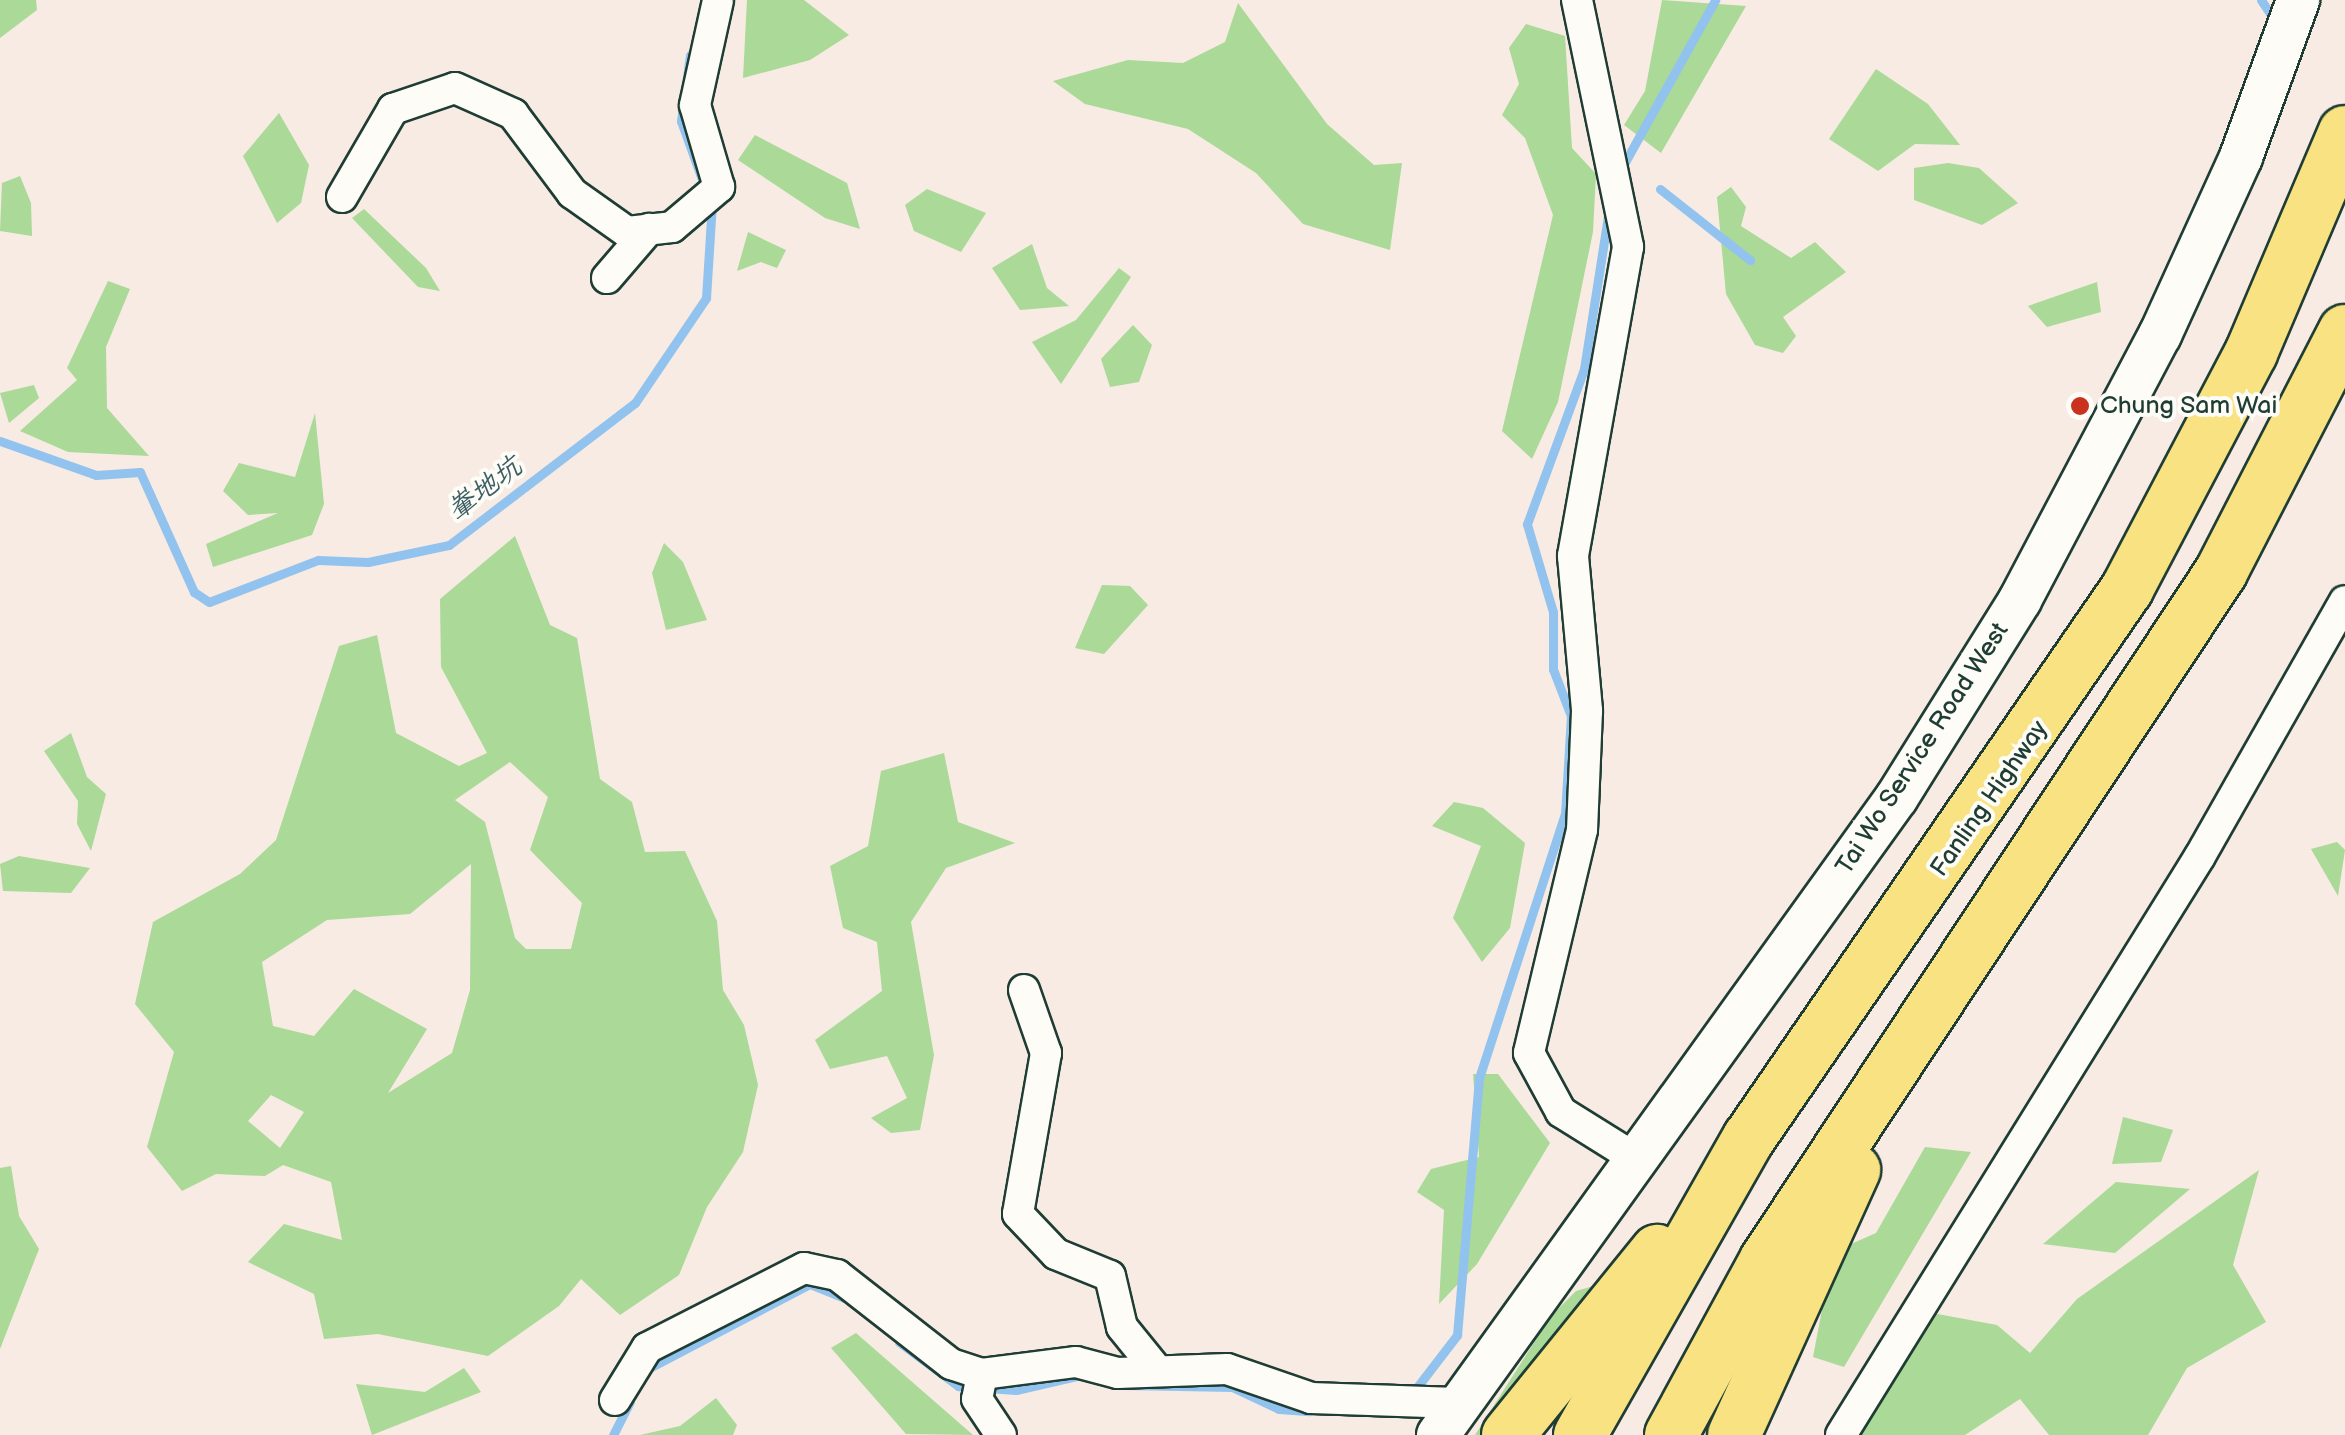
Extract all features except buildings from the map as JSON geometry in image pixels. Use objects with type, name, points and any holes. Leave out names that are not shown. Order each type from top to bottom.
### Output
[{"type":"highway","name":"Fanling Highway","points":[[1580,1435],[1750,1138],[2128,589],[2244,367],[2345,132]]},
{"type":"highway","points":[[1670,1435],[1766,1260],[2212,586],[2345,331]]},
{"type":"highway","points":[[1734,1435],[1901,1058]]},
{"type":"highway","points":[[1508,1435],[1750,1138]]},
{"type":"main road","name":"Tai Wo Service Road West","points":[[1440,1412],[1635,1158],[1897,797],[2092,476],[2241,157],[2298,0]]},
{"type":"street","points":[[697,41],[701,0]]},
{"type":"street","points":[[342,197],[393,109],[455,88],[513,114],[572,193],[626,232],[672,227],[709,193],[695,105],[718,0]]},
{"type":"street","points":[[1577,0],[1628,247],[1573,556],[1587,712],[1582,830],[1529,1054],[1561,1112],[1635,1158]]},
{"type":"street","points":[[606,278],[649,229]]},
{"type":"street","points":[[1841,1435],[2219,824],[2345,601]]},
{"type":"street","points":[[1024,990],[1046,1053],[1018,1214],[1056,1254],[1110,1276],[1122,1327],[1156,1370]]},
{"type":"street","points":[[615,1400],[647,1348],[804,1268],[837,1275],[980,1384],[1001,1435]]},
{"type":"street","points":[[980,1384],[1076,1362],[1156,1370],[1227,1370],[1311,1398],[1391,1400],[1440,1412]]},
{"type":"green space","points":[[0,0],[36,0],[37,10],[0,38]]},
{"type":"green space","points":[[747,0],[804,0],[849,35],[810,60],[743,78]]},
{"type":"green space","points":[[1662,0],[1746,6],[1661,153],[1624,125],[1645,91]]},
{"type":"green space","points":[[1238,3],[1327,124],[1374,165],[1402,163],[1390,250],[1303,224],[1256,173],[1188,129],[1085,104],[1053,81],[1128,60],[1183,63],[1225,42]]},
{"type":"green space","points":[[1526,24],[1565,36],[1572,148],[1596,174],[1593,232],[1558,402],[1532,459],[1502,431],[1553,215],[1525,138],[1502,115],[1519,84],[1509,48]]},
{"type":"green space","points":[[1876,69],[1928,104],[1960,145],[1915,144],[1878,171],[1829,139]]},
{"type":"green space","points":[[279,113],[309,165],[301,203],[277,223],[243,156]]},
{"type":"green space","points":[[755,135],[847,183],[860,229],[825,218],[738,160]]},
{"type":"green space","points":[[1948,163],[1979,168],[2018,203],[1982,225],[1914,200],[1914,168]]},
{"type":"green space","points":[[20,176],[31,203],[32,236],[0,231],[2,183]]},
{"type":"green space","points":[[1731,187],[1746,207],[1741,226],[1791,258],[1815,242],[1846,272],[1783,317],[1796,336],[1783,353],[1755,345],[1726,294],[1717,197]]},
{"type":"green space","points":[[927,189],[986,213],[961,252],[914,231],[905,205]]},
{"type":"green space","points":[[364,209],[426,268],[440,291],[418,287],[352,218]]},
{"type":"green space","points":[[748,232],[786,250],[777,268],[761,262],[737,271]]},
{"type":"green space","points":[[1032,244],[1047,288],[1069,306],[1020,310],[992,268]]},
{"type":"green space","points":[[1119,268],[1131,277],[1061,384],[1032,342],[1076,320]]},
{"type":"green space","points":[[108,281],[130,289],[106,347],[107,408],[149,456],[68,452],[20,431],[77,380],[67,368]]},
{"type":"green space","points":[[2097,282],[2101,312],[2047,327],[2028,306]]},
{"type":"green space","points":[[1133,325],[1152,345],[1139,382],[1110,387],[1101,359]]},
{"type":"green space","points":[[34,385],[39,398],[9,423],[0,393]]},
{"type":"green space","points":[[315,413],[324,504],[312,535],[213,567],[206,544],[278,513],[248,515],[223,491],[239,463],[295,477]]},
{"type":"green space","points":[[515,536],[550,625],[577,638],[600,779],[632,802],[645,852],[685,851],[717,921],[723,990],[744,1025],[758,1085],[743,1152],[707,1207],[679,1275],[620,1315],[581,1279],[559,1306],[488,1356],[378,1334],[324,1339],[314,1294],[248,1262],[284,1224],[342,1240],[331,1182],[283,1165],[265,1176],[216,1174],[182,1191],[147,1147],[174,1052],[135,1004],[153,922],[240,874],[276,840],[339,646],[377,635],[396,733],[459,766],[487,753],[441,667],[440,599]],"holes":[[[510,762],[548,797],[530,850],[582,903],[571,949],[526,949],[515,938],[485,822],[455,800]],[[471,864],[470,990],[452,1053],[388,1093],[427,1029],[354,989],[314,1036],[273,1026],[262,962],[327,920],[410,914]],[[271,1095],[304,1112],[280,1148],[248,1121]]]},
{"type":"green space","points":[[664,543],[683,562],[707,620],[666,630],[652,573]]},
{"type":"green space","points":[[1102,585],[1130,586],[1148,605],[1104,654],[1075,648]]},
{"type":"green space","points":[[71,733],[87,777],[106,794],[91,851],[77,824],[78,801],[44,751]]},
{"type":"green space","points":[[944,753],[958,822],[1015,843],[946,868],[911,922],[934,1055],[920,1130],[891,1133],[871,1118],[907,1098],[887,1056],[830,1069],[815,1040],[882,991],[877,942],[843,928],[830,866],[868,846],[881,771]]},
{"type":"green space","points":[[1454,802],[1483,808],[1525,843],[1510,928],[1482,962],[1453,918],[1481,846],[1432,826]]},
{"type":"green space","points":[[2337,842],[2345,850],[2338,896],[2311,849]]},
{"type":"green space","points":[[19,856],[90,868],[71,893],[3,891],[0,864]]},
{"type":"green space","points":[[1473,1074],[1498,1074],[1550,1143],[1477,1264],[1439,1304],[1444,1210],[1417,1192],[1431,1169],[1479,1157]]},
{"type":"green space","points":[[2123,1117],[2173,1130],[2161,1162],[2112,1164]]},
{"type":"green space","points":[[1925,1147],[1971,1152],[1844,1367],[1813,1357],[1833,1252],[1876,1233]]},
{"type":"green space","points":[[11,1166],[19,1216],[39,1249],[0,1349],[0,1168]]},
{"type":"green space","points":[[2259,1170],[2233,1265],[2266,1322],[2187,1368],[2148,1435],[2049,1435],[2020,1399],[1965,1435],[1855,1435],[1905,1308],[1997,1325],[2030,1353],[2077,1299]]},
{"type":"green space","points":[[2116,1182],[2190,1189],[2115,1253],[2043,1244]]},
{"type":"green space","points":[[1611,1281],[1497,1435],[1475,1435],[1551,1316],[1576,1291]]},
{"type":"green space","points":[[856,1333],[973,1435],[906,1434],[831,1348]]},
{"type":"green space","points":[[464,1368],[481,1392],[372,1435],[356,1384],[425,1392]]},
{"type":"green space","points":[[716,1398],[737,1425],[733,1435],[640,1435],[680,1426]]},
{"type":"waterway","points":[[1620,171],[1715,0]]},
{"type":"waterway","points":[[2261,0],[2275,21]]},
{"type":"waterway","name":"輋地坑","points":[[690,55],[681,121],[704,185]]},
{"type":"waterway","points":[[1660,189],[1750,260]]},
{"type":"waterway","name":"輋地坑","points":[[0,441],[96,475],[140,472],[194,592],[209,602],[318,560],[368,562],[449,545],[635,403],[706,298],[712,203]]},
{"type":"waterway","points":[[1411,1395],[1457,1335],[1479,1078],[1565,814],[1571,716],[1553,669],[1553,612],[1527,524],[1584,369],[1609,210]]},
{"type":"waterway","points":[[651,1367],[810,1284],[845,1298]]},
{"type":"waterway","points":[[899,1342],[958,1386],[1016,1390],[1077,1376]]},
{"type":"waterway","points":[[1126,1385],[1232,1387],[1279,1409],[1310,1411]]},
{"type":"waterway","points":[[613,1435],[630,1402]]},
{"type":"place","name":"Chung Sam Wai","points":[[2080,406]]}]
